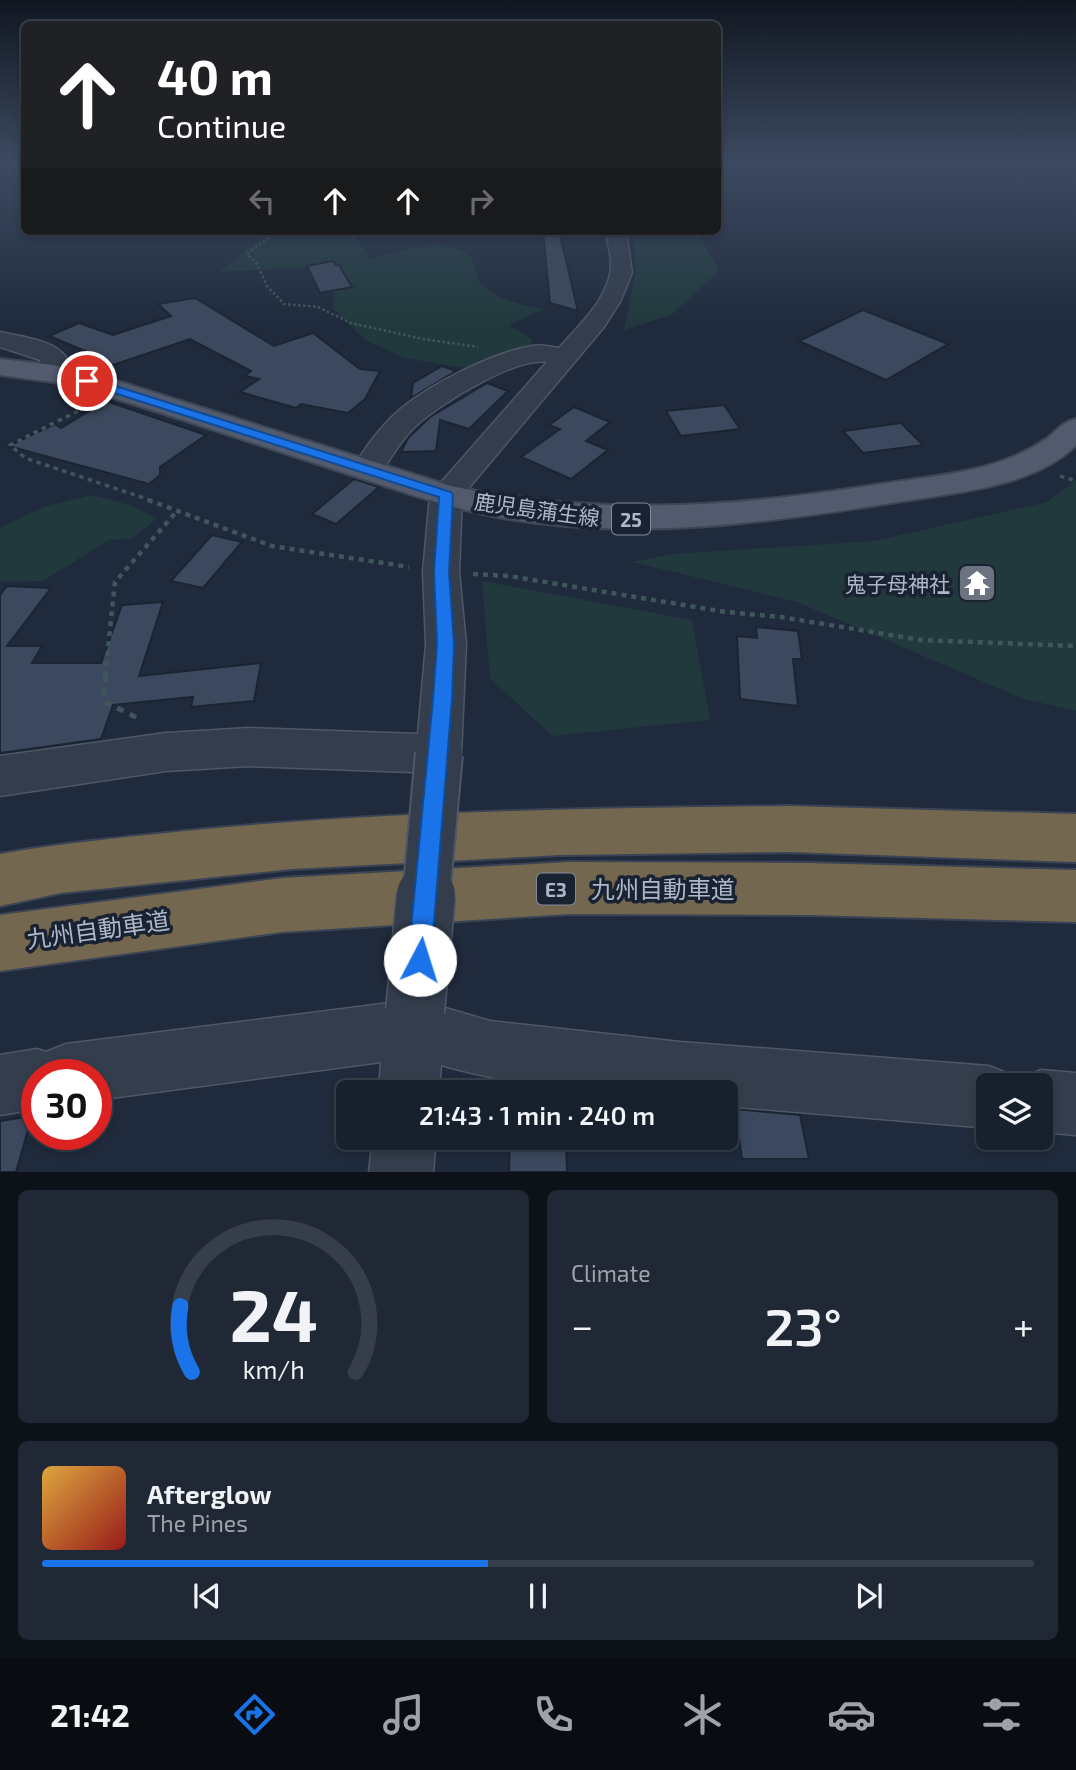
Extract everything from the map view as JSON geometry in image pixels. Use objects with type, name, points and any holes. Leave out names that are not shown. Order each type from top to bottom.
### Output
[{"type":"highway","points":[[0,880],[61,868],[292,845],[561,832],[790,829],[1076,838]]},
{"type":"highway","name":"九州自動車道","points":[[0,943],[282,905],[569,888],[808,889],[1076,897]]},
{"type":"main road","name":"鹿児島蒲生線","points":[[0,367],[51,373],[122,390],[446,495],[519,510],[596,519],[742,514],[817,505],[995,472],[1041,456],[1056,447],[1076,428]]},
{"type":"street","points":[[410,1080],[446,644],[441,572],[446,495],[595,322],[620,281],[622,263],[617,235]]},
{"type":"street","points":[[0,339],[43,350],[53,357],[51,373]]},
{"type":"street","points":[[368,469],[384,443],[409,415],[443,395],[519,357],[534,353],[565,357]]},
{"type":"street","points":[[0,776],[166,752],[249,747],[439,754]]},
{"type":"street","points":[[112,1067],[415,1020],[490,1050],[680,1072],[976,1096]]},
{"type":"street","points":[[0,1085],[21,1082]]},
{"type":"street","points":[[1053,1102],[1076,1104]]},
{"type":"street","points":[[401,1171],[404,1150]]},
{"type":"path","points":[[272,235],[247,254],[257,264],[267,286],[285,304],[318,307],[351,323],[423,339],[534,353]]},
{"type":"path","points":[[122,390],[10,445],[25,458],[101,482],[272,546],[441,572],[509,576],[726,612],[781,617],[921,640],[1076,646]]},
{"type":"path","points":[[166,752],[158,727],[103,701],[115,582],[177,511]]},
{"type":"green space","points":[[266,235],[353,235],[371,259],[422,247],[449,247],[460,250],[470,257],[480,282],[493,293],[510,301],[544,309],[509,325],[532,339],[527,364],[495,373],[404,358],[365,340],[333,309],[335,281],[325,266],[219,272]]},
{"type":"green space","points":[[633,235],[699,235],[719,271],[671,315],[624,330],[636,270]]},
{"type":"green space","points":[[1076,480],[1076,711],[1024,699],[797,602],[632,562],[673,554],[874,541],[1047,502]]},
{"type":"green space","points":[[91,495],[125,504],[156,519],[133,538],[109,540],[43,581],[0,582],[0,528],[46,506]]},
{"type":"green space","points":[[482,581],[692,620],[710,720],[552,736],[490,678]]},
{"type":"building","points":[[543,235],[560,235],[578,311],[550,303]]},
{"type":"building","points":[[333,261],[339,265],[352,287],[320,293],[307,266]]},
{"type":"building","points":[[195,298],[274,346],[313,333],[360,369],[380,371],[365,399],[348,413],[301,404],[296,408],[240,392],[259,379],[245,376],[251,371],[190,339],[110,366],[79,353],[85,351],[49,336],[79,323],[113,335],[171,316],[158,304]]},
{"type":"building","points":[[863,310],[948,344],[886,380],[799,341]]},
{"type":"building","points":[[442,366],[456,371],[411,398],[413,383]]},
{"type":"building","points":[[487,383],[508,391],[469,429],[440,420],[436,451],[401,452],[408,438],[430,417]]},
{"type":"building","points":[[104,402],[206,435],[160,467],[160,475],[149,484],[8,446],[55,424],[61,428]]},
{"type":"building","points":[[724,405],[740,429],[681,436],[666,411]]},
{"type":"building","points":[[574,407],[610,422],[586,441],[608,450],[571,479],[521,457],[560,429],[549,425]]},
{"type":"building","points":[[901,423],[923,445],[863,453],[843,431]]},
{"type":"building","points":[[354,479],[379,487],[336,524],[312,514]]},
{"type":"building","points":[[212,535],[242,542],[203,588],[171,581]]},
{"type":"building","points":[[7,586],[51,588],[7,646],[42,646],[32,663],[101,663],[122,605],[163,602],[139,676],[261,663],[254,701],[191,707],[193,697],[113,705],[101,739],[0,753],[0,595]]},
{"type":"building","points":[[756,627],[798,631],[802,659],[793,659],[798,706],[740,699],[737,636],[757,638]]},
{"type":"building","points":[[738,1109],[800,1115],[809,1159],[742,1159]]},
{"type":"building","points":[[21,1118],[22,1150],[16,1172],[0,1172],[0,1121]]},
{"type":"building","points":[[510,1150],[566,1150],[567,1172],[509,1172]]},
{"type":"place","name":"鬼子母神社","points":[[977,583]]},
{"type":"route","points":[[87,381],[446,495],[441,572],[446,644],[443,699],[420,960]]}]
